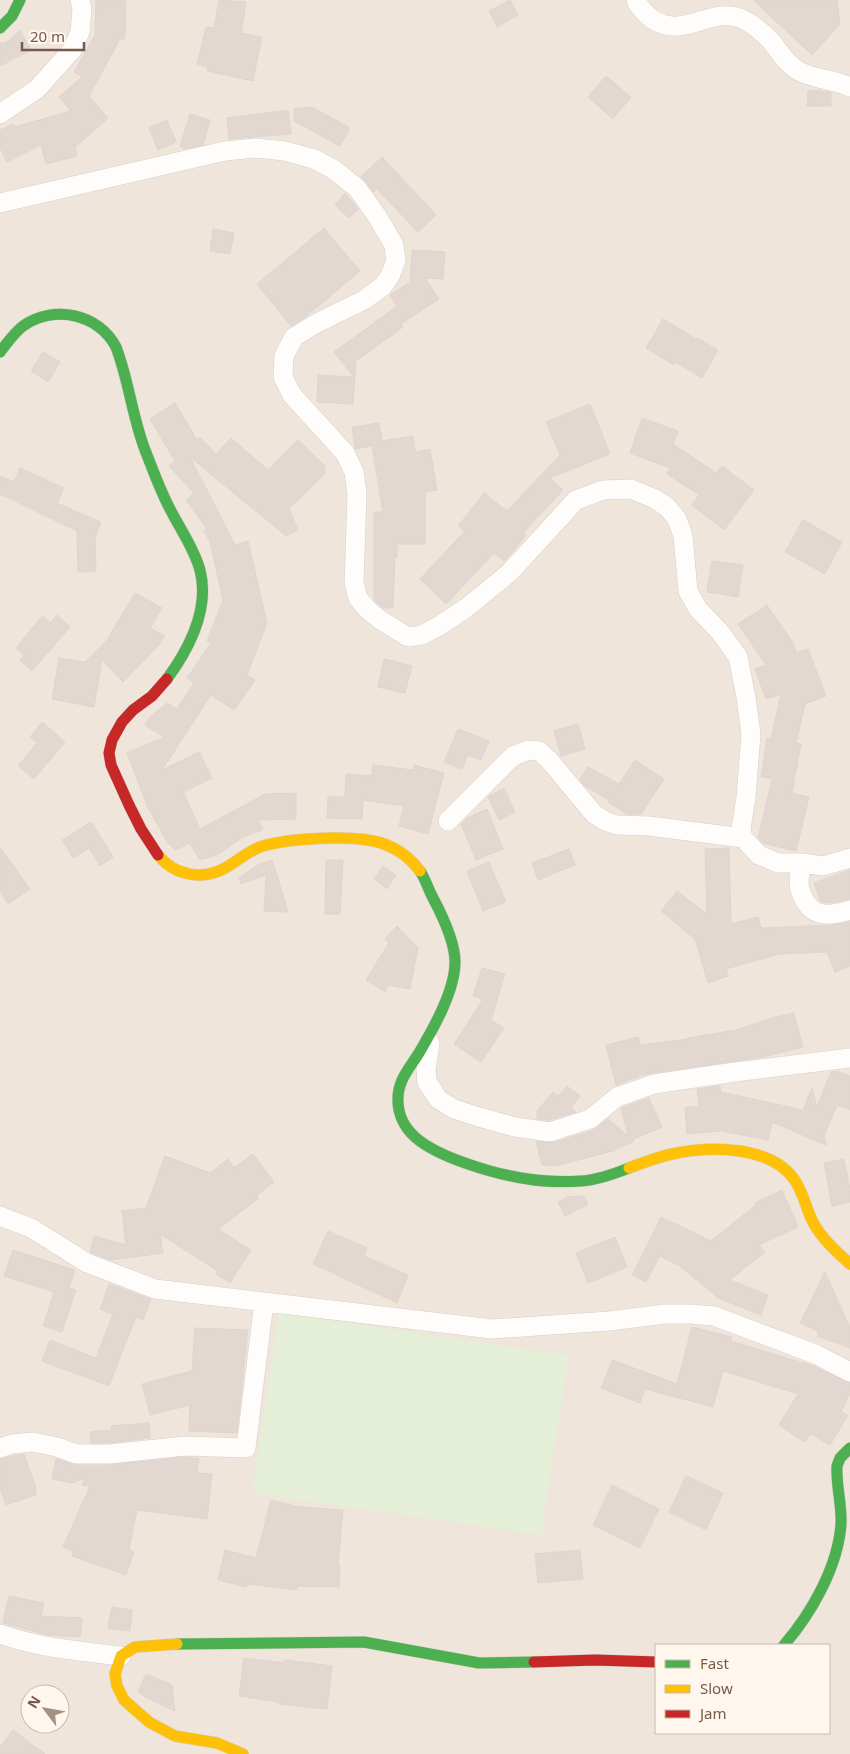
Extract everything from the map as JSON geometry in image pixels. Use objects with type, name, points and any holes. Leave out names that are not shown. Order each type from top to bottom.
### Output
[{"type":"street","points":[[0,28],[12,16],[20,0]]},
{"type":"street","points":[[0,114],[37,89],[72,50],[80,32],[82,9],[80,0]]},
{"type":"street","points":[[636,0],[636,3],[652,19],[670,27],[688,26],[727,15],[742,19],[769,39],[781,55],[798,71],[850,87]]},
{"type":"street","points":[[0,203],[225,151],[256,148],[285,151],[314,159],[333,169],[357,188],[378,216],[394,245],[396,261],[390,276],[383,286],[364,300],[294,336],[284,356],[283,377],[292,396],[344,453],[354,472],[357,494],[354,583],[358,598],[379,619],[408,637],[422,635],[466,608],[509,573],[576,500],[603,490],[631,489],[655,499],[667,507],[677,519],[680,527],[683,536],[688,591],[698,609],[720,632],[738,657],[751,734],[747,789],[741,829],[743,838],[759,855],[778,863],[802,863],[823,866],[850,858]]},
{"type":"street","points":[[0,352],[10,337],[21,328],[46,315],[62,314],[84,317],[101,327],[112,339],[148,460],[201,571],[204,593],[195,631],[172,673],[152,697],[132,710],[117,726],[111,742],[109,758],[120,785],[132,812],[159,856],[173,869],[187,874],[205,874],[223,869],[254,849],[286,842],[330,840],[382,842],[406,856],[424,876],[442,914],[456,959],[453,979],[432,1027],[399,1087],[398,1105],[401,1118],[409,1132],[421,1142],[448,1156],[500,1175],[544,1182],[593,1180],[670,1154],[715,1149],[735,1150],[753,1155],[772,1162],[788,1171],[800,1187],[808,1211],[817,1229],[850,1264]]},
{"type":"street","points":[[448,821],[513,756],[529,750],[539,751],[549,760],[594,814],[605,821],[617,825],[649,826],[743,838]]},
{"type":"street","points":[[802,863],[799,882],[802,896],[807,906],[813,912],[824,915],[850,910]]},
{"type":"street","points":[[432,1027],[426,1070],[427,1082],[438,1099],[454,1109],[479,1117],[515,1127],[550,1132],[590,1119],[617,1097],[654,1084],[850,1058]]},
{"type":"street","points":[[0,1216],[31,1228],[87,1263],[155,1289],[492,1329],[609,1321],[665,1314],[714,1316],[815,1354],[850,1372]]},
{"type":"street","points":[[0,1448],[12,1444],[33,1442],[57,1447],[76,1454],[100,1454],[185,1446],[246,1448],[264,1302]]},
{"type":"street","points":[[785,1644],[806,1614],[826,1579],[835,1552],[841,1531],[842,1518],[836,1472],[839,1458],[850,1448]]},
{"type":"street","points":[[0,1634],[18,1641],[46,1647],[121,1656]]},
{"type":"street","points":[[243,1754],[217,1743],[175,1736],[149,1722],[136,1712],[124,1700],[117,1686],[115,1674],[121,1656],[135,1647],[149,1645],[364,1642],[478,1663],[595,1660],[655,1662]]},
{"type":"shaded area","points":[[0,0],[850,0],[850,1754],[0,1754]]},
{"type":"green space","points":[[279,1313],[569,1355],[541,1535],[252,1493]]},
{"type":"building","points":[[96,0],[126,0],[125,39],[120,39],[89,96],[108,118],[75,147],[77,156],[46,164],[41,145],[7,162],[0,148],[0,130],[13,124],[14,127],[71,111],[59,97],[82,77],[74,72],[95,35]]},
{"type":"building","points":[[219,0],[246,2],[241,33],[262,37],[253,81],[207,71],[208,67],[197,64],[206,27],[214,28]]},
{"type":"building","points":[[510,0],[518,15],[497,27],[489,11]]},
{"type":"building","points":[[753,0],[837,0],[840,24],[812,55]]},
{"type":"building","points":[[20,30],[31,50],[0,66],[0,43],[11,39]]},
{"type":"building","points":[[606,76],[631,97],[613,119],[588,97]]},
{"type":"building","points":[[808,90],[831,92],[831,106],[807,106]]},
{"type":"building","points":[[312,107],[350,128],[340,146],[294,121],[294,109]]},
{"type":"building","points":[[288,110],[291,134],[229,139],[227,118]]},
{"type":"building","points":[[190,114],[210,120],[203,145],[186,149],[180,147]]},
{"type":"building","points":[[167,120],[176,142],[158,150],[149,128]]},
{"type":"building","points":[[382,157],[436,215],[418,232],[377,189],[374,192],[361,177]]},
{"type":"building","points":[[345,193],[358,209],[349,218],[335,205]]},
{"type":"building","points":[[324,228],[360,271],[304,318],[291,326],[257,284]]},
{"type":"building","points":[[213,229],[234,233],[230,254],[210,251]]},
{"type":"building","points":[[412,250],[445,252],[443,279],[425,278],[439,299],[401,324],[403,327],[356,361],[353,404],[317,402],[318,375],[354,377],[334,352],[397,306],[390,295],[410,282]]},
{"type":"building","points":[[663,319],[718,350],[702,378],[676,362],[674,365],[646,348]]},
{"type":"building","points":[[43,352],[60,362],[48,382],[31,371]]},
{"type":"building","points":[[175,403],[197,440],[200,437],[216,454],[231,438],[268,470],[298,440],[325,466],[325,473],[289,509],[298,530],[286,536],[190,457],[235,545],[248,541],[267,623],[247,675],[255,680],[234,710],[211,695],[162,770],[199,752],[212,778],[183,792],[200,829],[265,794],[296,793],[296,819],[258,820],[263,830],[243,837],[217,855],[203,859],[199,859],[190,843],[175,850],[168,843],[148,808],[127,753],[164,737],[145,725],[150,717],[167,703],[177,709],[194,683],[187,678],[212,642],[207,641],[223,600],[210,542],[204,530],[207,529],[186,500],[194,493],[169,466],[175,461],[150,419]]},
{"type":"building","points":[[590,404],[610,454],[550,478],[563,490],[523,533],[526,535],[510,555],[504,561],[494,553],[446,604],[420,579],[465,531],[458,526],[484,493],[507,511],[560,455],[546,422]]},
{"type":"building","points":[[642,418],[678,431],[673,444],[716,473],[722,466],[754,490],[724,530],[692,505],[699,495],[667,474],[670,468],[630,453]]},
{"type":"building","points":[[379,423],[382,441],[413,436],[415,452],[430,449],[437,490],[425,492],[425,544],[397,544],[393,608],[383,608],[374,600],[374,512],[383,512],[372,446],[355,449],[352,427]]},
{"type":"building","points":[[20,468],[64,488],[57,503],[101,522],[95,537],[96,571],[78,572],[77,531],[0,494],[0,476],[14,482]]},
{"type":"building","points":[[803,520],[842,542],[825,574],[785,552]]},
{"type":"building","points":[[712,561],[743,565],[738,597],[707,592]]},
{"type":"building","points":[[135,593],[162,608],[150,628],[165,636],[159,645],[123,682],[102,660],[94,707],[52,699],[59,658],[85,662],[107,640]]},
{"type":"building","points":[[767,605],[793,643],[796,653],[808,649],[826,696],[805,704],[796,743],[801,744],[792,793],[809,797],[796,851],[763,843],[758,838],[772,779],[761,777],[767,738],[771,739],[781,694],[766,699],[755,669],[766,665],[738,624]]},
{"type":"building","points":[[57,615],[70,627],[32,671],[20,660],[24,655],[16,648],[42,616],[51,623]]},
{"type":"building","points":[[384,659],[412,666],[405,693],[378,687]]},
{"type":"building","points":[[42,722],[65,742],[34,779],[18,766],[37,743],[30,737]]},
{"type":"building","points":[[578,724],[585,749],[561,756],[554,731]]},
{"type":"building","points":[[458,729],[489,741],[481,760],[468,755],[462,769],[444,762]]},
{"type":"building","points":[[635,760],[664,779],[641,814],[627,814],[608,802],[609,800],[585,786],[580,780],[588,767],[619,784]]},
{"type":"building","points":[[373,765],[413,770],[414,765],[444,773],[428,834],[399,826],[404,806],[363,800],[362,819],[327,818],[328,797],[345,797],[346,774],[372,776]]},
{"type":"building","points":[[504,788],[515,812],[499,820],[488,797]]},
{"type":"building","points":[[487,809],[503,849],[476,860],[461,824],[467,818]]},
{"type":"building","points":[[91,822],[113,857],[100,866],[89,848],[73,858],[62,840]]},
{"type":"building","points":[[0,847],[30,889],[8,904],[0,892]]},
{"type":"building","points":[[729,848],[731,924],[758,917],[761,928],[832,925],[850,922],[850,966],[835,972],[827,952],[780,954],[726,969],[728,976],[708,983],[695,939],[661,911],[677,891],[707,914],[705,849]]},
{"type":"building","points":[[569,849],[575,865],[538,880],[532,863]]},
{"type":"building","points":[[272,860],[288,912],[264,911],[266,875],[241,884],[239,878],[258,865]]},
{"type":"building","points":[[326,860],[343,860],[340,914],[325,914]]},
{"type":"building","points":[[489,862],[506,902],[483,911],[467,871]]},
{"type":"building","points":[[383,866],[396,875],[387,889],[374,879]]},
{"type":"building","points":[[850,870],[850,899],[830,903],[821,902],[814,883]]},
{"type":"building","points":[[397,926],[418,948],[410,989],[389,985],[385,992],[366,980],[389,943],[385,939]]},
{"type":"building","points":[[482,968],[505,974],[491,1020],[504,1028],[481,1062],[454,1044],[483,999],[473,996]]},
{"type":"building","points":[[794,1013],[803,1047],[763,1057],[652,1073],[616,1085],[606,1045],[638,1037],[640,1045],[688,1039],[736,1030],[771,1018]]},
{"type":"building","points":[[837,1071],[850,1076],[850,1110],[837,1105],[824,1136],[826,1145],[772,1122],[768,1140],[721,1131],[687,1134],[685,1108],[699,1106],[697,1089],[720,1086],[721,1092],[803,1110],[812,1088],[817,1107],[831,1072]]},
{"type":"building","points":[[567,1086],[580,1096],[571,1107],[576,1112],[549,1120],[537,1119],[537,1111],[553,1092],[558,1096]]},
{"type":"building","points":[[649,1098],[662,1127],[632,1140],[634,1141],[613,1151],[555,1166],[542,1165],[536,1141],[553,1143],[594,1130],[608,1119],[628,1136],[621,1108]]},
{"type":"building","points":[[253,1154],[274,1182],[256,1196],[258,1199],[218,1229],[251,1250],[230,1283],[216,1274],[218,1271],[160,1234],[163,1253],[110,1260],[90,1252],[94,1236],[126,1245],[122,1211],[146,1208],[165,1156],[210,1173],[228,1159],[234,1168]]},
{"type":"building","points":[[844,1159],[850,1189],[850,1202],[832,1206],[824,1163]]},
{"type":"building","points":[[782,1190],[798,1227],[759,1245],[765,1252],[730,1280],[768,1295],[761,1315],[718,1298],[680,1266],[660,1256],[646,1282],[632,1275],[661,1217],[711,1241],[757,1204],[756,1202]]},
{"type":"building","points":[[584,1196],[588,1204],[565,1216],[558,1202],[568,1197]]},
{"type":"building","points":[[328,1231],[367,1248],[364,1256],[408,1275],[397,1303],[313,1264]]},
{"type":"building","points":[[615,1237],[627,1267],[588,1283],[576,1253]]},
{"type":"building","points":[[13,1250],[75,1270],[69,1288],[76,1290],[62,1332],[43,1326],[54,1292],[4,1276]]},
{"type":"building","points":[[825,1272],[850,1328],[850,1348],[817,1336],[819,1332],[800,1323]]},
{"type":"building","points":[[109,1284],[151,1299],[143,1320],[136,1317],[109,1386],[42,1361],[50,1340],[96,1358],[113,1314],[100,1309]]},
{"type":"building","points":[[692,1327],[732,1337],[731,1341],[804,1362],[850,1383],[850,1394],[841,1412],[848,1415],[830,1445],[811,1434],[805,1442],[779,1425],[798,1394],[723,1371],[713,1407],[645,1389],[640,1403],[601,1388],[612,1360],[677,1384]]},
{"type":"building","points":[[195,1328],[248,1330],[237,1433],[189,1431],[190,1405],[150,1415],[142,1384],[192,1371]]},
{"type":"building","points":[[149,1423],[150,1438],[91,1443],[90,1432],[112,1430],[111,1426]]},
{"type":"building","points":[[24,1454],[36,1488],[36,1495],[6,1505],[0,1488],[0,1459]]},
{"type":"building","points":[[185,1457],[199,1459],[197,1473],[212,1474],[207,1519],[137,1510],[129,1550],[134,1552],[126,1575],[72,1556],[73,1551],[63,1547],[90,1486],[82,1485],[85,1478],[72,1483],[52,1479],[56,1459],[76,1465],[109,1465]]},
{"type":"building","points":[[686,1476],[723,1493],[706,1530],[669,1512]]},
{"type":"building","points":[[612,1485],[659,1509],[640,1548],[593,1525]]},
{"type":"building","points":[[271,1500],[300,1507],[343,1510],[338,1566],[340,1566],[339,1587],[297,1586],[297,1590],[247,1584],[246,1587],[218,1580],[225,1550],[256,1558]]},
{"type":"building","points":[[580,1550],[583,1579],[538,1583],[535,1554]]},
{"type":"building","points":[[9,1596],[44,1603],[41,1616],[82,1618],[80,1637],[48,1635],[3,1623]]},
{"type":"building","points":[[112,1607],[132,1610],[130,1631],[108,1628]]},
{"type":"building","points":[[244,1658],[284,1663],[284,1660],[332,1666],[327,1709],[279,1704],[279,1702],[239,1696]]},
{"type":"building","points":[[146,1674],[172,1685],[175,1711],[145,1697],[138,1691]]},
{"type":"building","points":[[13,1730],[45,1754],[0,1754],[0,1747]]},
{"type":"traffic: fast","points":[[0,28],[12,16],[20,0]]},
{"type":"traffic: fast","points":[[0,352],[23,326],[35,319],[48,315],[62,314],[87,320],[99,327],[116,347],[145,450],[166,502],[194,554],[200,570],[202,585],[200,614],[190,642],[167,679]]},
{"type":"traffic: fast","points":[[420,871],[447,929],[453,946],[455,962],[451,985],[437,1021],[399,1087],[399,1111],[408,1130],[425,1145],[438,1152],[469,1164],[515,1177],[562,1182],[581,1181],[600,1178],[629,1168]]},
{"type":"traffic: fast","points":[[785,1644],[813,1604],[835,1557],[841,1524],[837,1466],[840,1458],[850,1448]]},
{"type":"traffic: fast","points":[[177,1644],[364,1642],[479,1663],[534,1662]]},
{"type":"traffic: slow","points":[[158,855],[173,868],[181,872],[199,875],[218,871],[253,850],[275,843],[324,838],[358,839],[384,844],[394,849],[420,871]]},
{"type":"traffic: slow","points":[[629,1168],[666,1155],[687,1151],[720,1149],[754,1154],[770,1160],[783,1168],[794,1179],[811,1219],[818,1230],[830,1246],[850,1264]]},
{"type":"traffic: slow","points":[[177,1644],[135,1647],[121,1656],[115,1674],[117,1686],[124,1700],[149,1722],[175,1736],[217,1743],[243,1754]]},
{"type":"traffic: jam","points":[[158,855],[141,829],[129,805],[111,765],[109,753],[112,740],[122,722],[133,710],[152,696],[167,679]]},
{"type":"traffic: jam","points":[[534,1662],[595,1660],[655,1662]]}]
